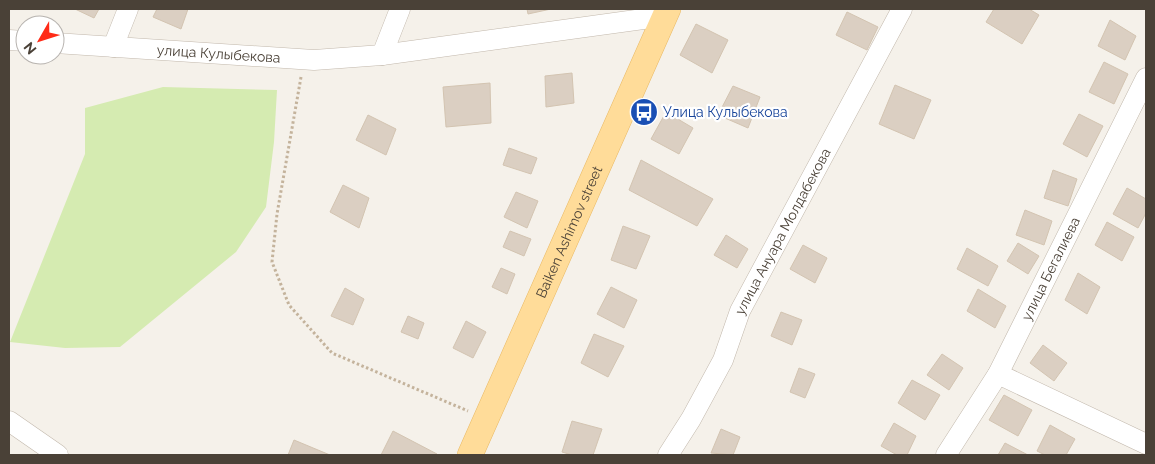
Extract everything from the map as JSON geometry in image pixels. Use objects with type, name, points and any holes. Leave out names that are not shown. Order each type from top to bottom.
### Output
[{"type":"main road","name":"Baiken Ashimov street","points":[[470,455],[666,13]]},
{"type":"street","points":[[113,46],[128,9]]},
{"type":"street","points":[[382,55],[400,9]]},
{"type":"street","name":"улица Ануара Молдабекова","points":[[668,455],[692,419],[723,360],[740,311],[902,9]]},
{"type":"street","name":"улица Кулыбекова","points":[[65,44],[304,59],[382,55],[666,13]]},
{"type":"street","name":"улица Бегалиева","points":[[946,455],[998,374],[1146,78]]},
{"type":"street","points":[[998,374],[1146,444]]},
{"type":"street","points":[[9,421],[58,455]]},
{"type":"path","points":[[304,59],[277,214],[272,262],[288,305],[332,353],[485,419]]},
{"type":"green space","points":[[163,87],[277,90],[274,142],[266,207],[236,252],[120,347],[65,348],[10,342],[85,154],[85,108]]},
{"type":"building","points":[[75,9],[99,9],[94,18]]},
{"type":"building","points":[[157,9],[188,9],[181,29],[153,17]]},
{"type":"building","points":[[527,9],[551,9],[528,14]]},
{"type":"building","points":[[994,9],[1029,9],[1039,15],[1022,44],[986,22]]},
{"type":"building","points":[[847,12],[878,27],[867,50],[836,35]]},
{"type":"building","points":[[1110,20],[1136,36],[1125,60],[1098,46]]},
{"type":"building","points":[[696,24],[728,40],[712,73],[680,55]]},
{"type":"building","points":[[1104,62],[1128,74],[1114,104],[1089,92]]},
{"type":"building","points":[[572,73],[574,103],[546,107],[545,76]]},
{"type":"building","points":[[490,83],[491,123],[446,127],[443,87]]},
{"type":"building","points":[[895,85],[931,100],[914,139],[879,124]]},
{"type":"building","points":[[733,86],[760,97],[748,128],[718,115]]},
{"type":"building","points":[[666,112],[693,128],[679,154],[651,139]]},
{"type":"building","points":[[1079,114],[1103,126],[1087,157],[1063,144]]},
{"type":"building","points":[[368,115],[396,129],[386,155],[356,140]]},
{"type":"building","points":[[509,148],[537,158],[531,174],[503,165]]},
{"type":"building","points":[[641,160],[713,199],[697,226],[629,190]]},
{"type":"building","points":[[1053,170],[1077,179],[1068,206],[1044,198]]},
{"type":"building","points":[[343,185],[369,198],[359,228],[330,212]]},
{"type":"building","points":[[1127,188],[1146,199],[1146,213],[1138,228],[1113,214]]},
{"type":"building","points":[[516,192],[538,201],[527,228],[504,217]]},
{"type":"building","points":[[1025,210],[1052,221],[1044,245],[1016,235]]},
{"type":"building","points":[[1107,222],[1134,237],[1122,261],[1095,245]]},
{"type":"building","points":[[623,226],[650,236],[636,269],[611,260]]},
{"type":"building","points":[[510,231],[531,239],[524,256],[503,247]]},
{"type":"building","points":[[726,235],[748,249],[737,268],[714,255]]},
{"type":"building","points":[[1018,243],[1039,256],[1028,274],[1007,261]]},
{"type":"building","points":[[803,245],[827,258],[815,283],[790,269]]},
{"type":"building","points":[[967,248],[998,266],[988,286],[957,269]]},
{"type":"building","points":[[501,268],[515,274],[507,294],[492,287]]},
{"type":"building","points":[[1078,273],[1100,287],[1087,314],[1065,300]]},
{"type":"building","points":[[611,287],[637,300],[624,328],[597,314]]},
{"type":"building","points":[[345,288],[364,299],[353,325],[331,316]]},
{"type":"building","points":[[978,289],[1006,306],[995,328],[967,311]]},
{"type":"building","points":[[781,312],[802,320],[792,345],[771,336]]},
{"type":"building","points":[[408,316],[424,323],[418,339],[401,332]]},
{"type":"building","points":[[466,321],[486,332],[473,358],[453,348]]},
{"type":"building","points":[[594,334],[624,346],[608,377],[581,363]]},
{"type":"building","points":[[1043,345],[1067,363],[1054,381],[1030,363]]},
{"type":"building","points":[[942,354],[963,368],[949,390],[927,375]]},
{"type":"building","points":[[799,368],[815,374],[805,398],[790,392]]},
{"type":"building","points":[[912,380],[940,395],[925,420],[898,403]]},
{"type":"building","points":[[1004,395],[1032,410],[1018,436],[989,420]]},
{"type":"building","points":[[572,421],[602,429],[593,455],[572,455],[562,452]]},
{"type":"building","points":[[894,423],[916,436],[907,455],[897,455],[881,446]]},
{"type":"building","points":[[1050,425],[1075,439],[1066,455],[1045,455],[1037,451]]},
{"type":"building","points":[[721,429],[740,437],[733,455],[711,453]]},
{"type":"building","points":[[393,431],[437,454],[381,455]]},
{"type":"building","points":[[294,440],[330,455],[288,455]]},
{"type":"building","points":[[1005,443],[1028,455],[998,455]]},
{"type":"place","name":"Улица Кулыбекова","points":[[644,112]]}]
